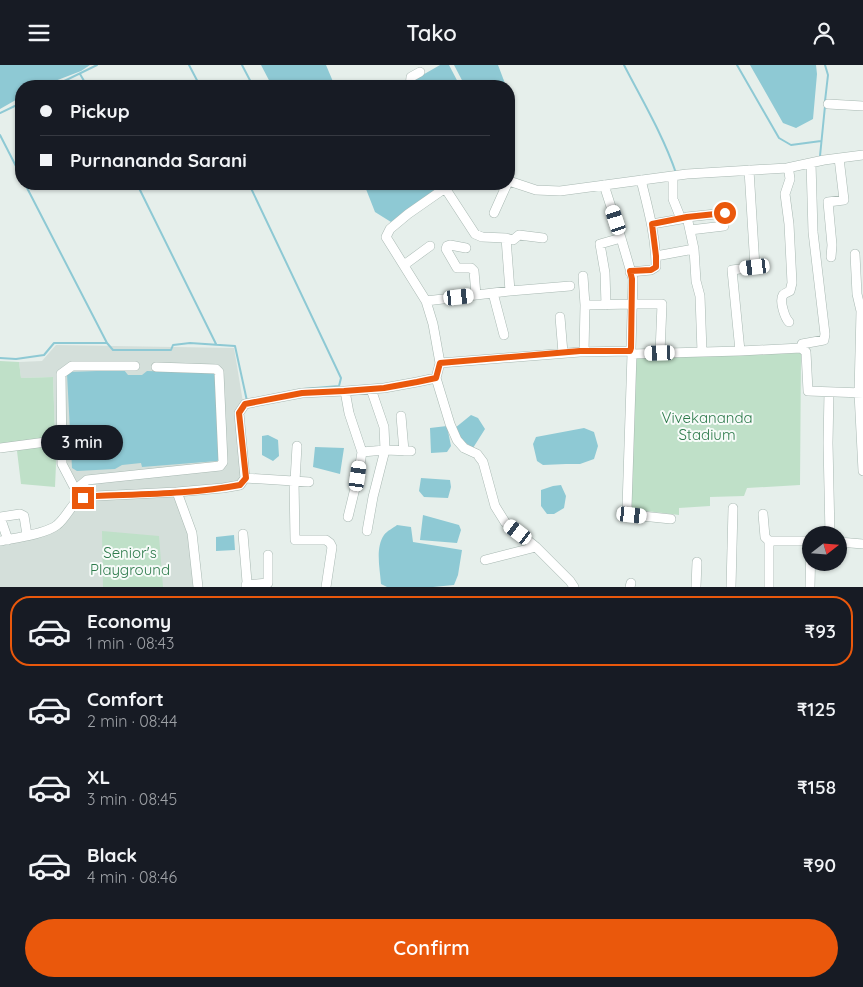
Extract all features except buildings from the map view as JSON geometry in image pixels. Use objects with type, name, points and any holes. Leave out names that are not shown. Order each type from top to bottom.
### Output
[{"type":"street","points":[[411,80],[411,77],[420,72]]},
{"type":"street","points":[[828,104],[863,106]]},
{"type":"street","points":[[515,183],[536,190],[560,191],[673,176],[788,168],[863,155]]},
{"type":"street","points":[[830,257],[832,245],[828,202],[844,200],[839,158]]},
{"type":"street","points":[[801,348],[802,344],[824,340],[826,333],[813,232],[811,163]]},
{"type":"street","points":[[788,168],[790,179],[786,193],[792,283],[790,291],[782,296],[781,299],[785,318],[789,322]]},
{"type":"street","points":[[740,351],[732,270],[755,267],[749,171]]},
{"type":"street","points":[[673,176],[673,199],[690,230],[694,249],[696,281],[700,296],[702,352]]},
{"type":"street","points":[[630,271],[651,270],[656,267],[652,224],[640,180]]},
{"type":"street","points":[[604,185],[632,279],[627,507],[632,515],[670,519]]},
{"type":"street","points":[[442,190],[390,229],[386,237],[426,301],[433,324],[440,363],[436,378],[457,440],[464,447],[477,453],[483,462],[495,506],[505,522],[536,547],[574,587]]},
{"type":"street","points":[[450,190],[476,234],[482,237],[513,239],[518,235],[543,238]]},
{"type":"street","points":[[494,213],[504,190]]},
{"type":"street","points":[[652,224],[725,213]]},
{"type":"street","points":[[690,230],[724,226]]},
{"type":"street","points":[[506,238],[510,291]]},
{"type":"street","points":[[606,305],[605,273],[600,244],[621,238]]},
{"type":"street","points":[[466,248],[450,245],[446,249],[457,267],[470,268],[474,271],[476,295]]},
{"type":"street","points":[[404,265],[430,246]]},
{"type":"street","points":[[656,256],[694,249]]},
{"type":"street","points":[[855,254],[857,294],[861,311],[863,471]]},
{"type":"street","points":[[584,276],[584,352]]},
{"type":"street","points":[[426,301],[570,286]]},
{"type":"street","points":[[494,293],[504,335]]},
{"type":"street","points":[[585,305],[662,304],[660,353]]},
{"type":"street","points":[[560,317],[563,353]]},
{"type":"street","points":[[440,363],[580,351],[660,353],[801,348],[806,352],[808,391],[861,393]]},
{"type":"street","points":[[83,498],[62,464],[61,374],[72,367],[136,366]]},
{"type":"street","points":[[76,489],[87,480],[220,466],[223,462],[219,373],[216,369],[156,367]]},
{"type":"street","points":[[28,535],[24,516],[20,514],[0,517],[4,540],[28,535],[56,526],[77,501],[83,498],[177,492],[240,485],[246,478],[239,413],[245,404],[302,393],[371,389],[436,378]]},
{"type":"street","points":[[367,531],[373,497],[385,450],[384,427],[371,389]]},
{"type":"street","points":[[344,391],[362,452],[348,517]]},
{"type":"street","points":[[830,392],[828,443],[830,526]]},
{"type":"street","points":[[362,452],[408,451],[401,416]]},
{"type":"street","points":[[0,448],[61,440]]},
{"type":"street","points":[[297,446],[295,540],[326,540],[330,543],[332,547],[326,587]]},
{"type":"street","points":[[246,478],[309,482]]},
{"type":"street","points":[[177,492],[192,533],[198,587]]},
{"type":"street","points":[[731,587],[733,508]]},
{"type":"street","points":[[763,514],[765,537],[769,541],[769,587]]},
{"type":"street","points":[[244,534],[248,582],[246,586],[268,583],[268,555]]},
{"type":"street","points":[[769,541],[802,541]]},
{"type":"street","points":[[848,543],[863,544]]},
{"type":"street","points":[[485,560],[536,547]]},
{"type":"street","points":[[696,587],[697,562]]},
{"type":"street","points":[[810,571],[810,587]]},
{"type":"shaded area","points":[[56,345],[234,348],[243,402],[243,476],[239,482],[176,490],[191,536],[195,587],[0,587],[0,544],[60,527],[77,498],[56,464],[53,377],[21,378],[19,362],[42,361]]},
{"type":"green space","name":"Vivekananda Stadium","points":[[801,353],[800,485],[747,488],[744,496],[710,497],[710,506],[679,508],[679,515],[630,509],[634,355]]},
{"type":"green space","points":[[0,361],[19,362],[21,378],[53,377],[55,487],[21,484],[17,451],[0,452]]},
{"type":"green space","name":"Senior's Playground","points":[[102,531],[159,536],[163,587],[103,587]]},
{"type":"water","points":[[0,65],[90,65],[81,71],[58,80],[15,80],[15,100],[0,109]]},
{"type":"water","points":[[261,65],[326,65],[332,80],[269,80]]},
{"type":"water","points":[[440,65],[449,65],[457,80],[414,80]]},
{"type":"water","points":[[454,65],[498,65],[504,80],[462,80]]},
{"type":"water","points":[[750,65],[816,65],[813,119],[796,128],[783,123]]},
{"type":"water","points":[[366,190],[436,190],[391,222],[375,212]]},
{"type":"water","points":[[124,370],[128,375],[142,375],[147,371],[213,373],[215,376],[219,460],[142,467],[141,463],[122,465],[115,469],[77,471],[72,468],[67,374],[69,372]]},
{"type":"water","points":[[471,415],[478,418],[485,429],[473,448],[460,439],[455,428]]},
{"type":"water","points":[[447,426],[451,446],[447,452],[431,453],[430,428]]},
{"type":"water","points":[[584,428],[594,432],[598,446],[594,459],[580,464],[543,465],[537,461],[533,444],[536,437]]},
{"type":"water","points":[[268,435],[278,440],[279,456],[273,461],[262,455],[262,436]]},
{"type":"water","points":[[315,447],[344,448],[340,474],[313,467]]},
{"type":"water","points":[[421,478],[450,480],[451,487],[448,498],[424,497],[419,491]]},
{"type":"water","points":[[561,485],[566,496],[564,508],[554,514],[547,514],[541,506],[541,490]]},
{"type":"water","points":[[423,515],[459,525],[461,530],[457,543],[420,540]]},
{"type":"water","points":[[397,525],[411,527],[413,542],[462,550],[458,575],[454,585],[387,587],[381,584],[379,559],[381,540],[388,531]]},
{"type":"water","points":[[234,535],[235,550],[216,551],[216,537]]},
{"type":"waterway","points":[[66,80],[97,65]]},
{"type":"waterway","points":[[189,65],[197,80]]},
{"type":"waterway","points":[[242,65],[250,80]]},
{"type":"waterway","points":[[624,65],[659,131],[676,173]]},
{"type":"waterway","points":[[737,65],[779,138],[791,145],[821,141]]},
{"type":"waterway","points":[[825,65],[828,75],[825,101]]},
{"type":"waterway","points":[[80,74],[84,80]]},
{"type":"waterway","points":[[0,113],[15,106]]},
{"type":"waterway","points":[[820,156],[825,106]]},
{"type":"waterway","points":[[0,135],[15,164]]},
{"type":"waterway","points":[[28,190],[107,343]]},
{"type":"waterway","points":[[140,190],[216,344]]},
{"type":"waterway","points":[[252,190],[341,378],[339,386],[303,389]]},
{"type":"waterway","points":[[0,358],[16,359],[44,355],[54,343],[107,343],[113,350],[171,350],[173,345],[190,343],[235,346],[247,401]]},
{"type":"route","points":[[83,498],[177,492],[240,485],[246,478],[239,413],[245,404],[302,393],[384,388],[417,382],[436,378],[440,363],[580,351],[630,351],[632,279],[630,271],[651,270],[656,267],[652,224],[687,217],[725,213]]}]
